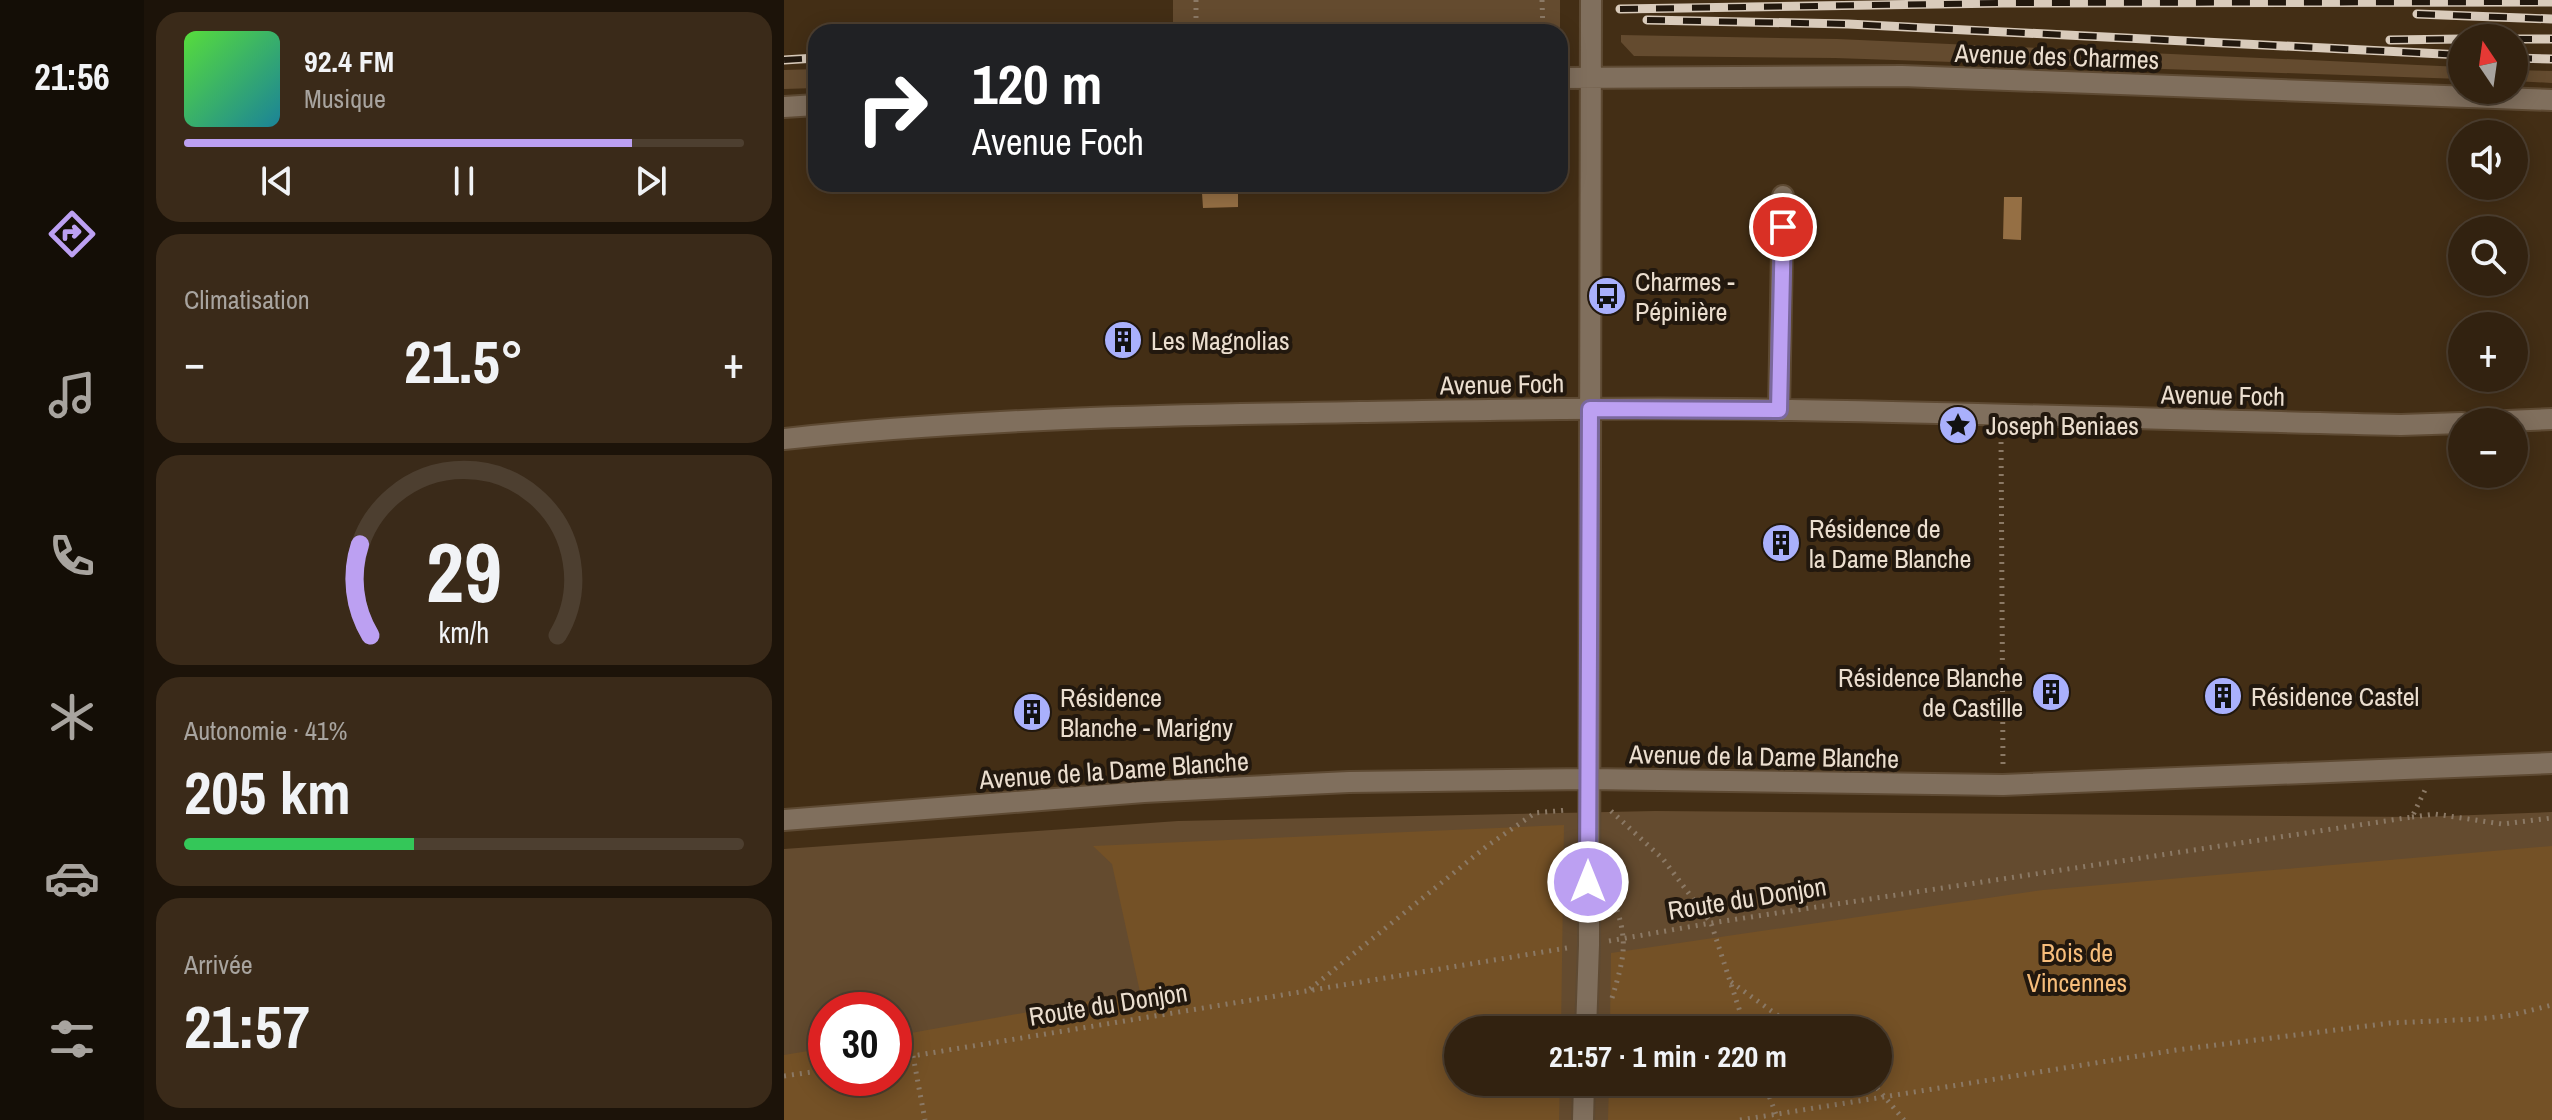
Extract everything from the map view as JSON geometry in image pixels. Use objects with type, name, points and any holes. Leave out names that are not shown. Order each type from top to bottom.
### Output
[{"type":"street","points":[[1586,1016],[1591,0]]},
{"type":"street","name":"Avenue des Charmes","points":[[1568,78],[1902,76],[2552,100]]},
{"type":"street","points":[[784,107],[808,106]]},
{"type":"street","points":[[1779,410],[1783,196]]},
{"type":"street","name":"Avenue Foch","points":[[784,439],[885,430],[1118,418],[1590,409],[1779,410],[2386,425],[2448,423]]},
{"type":"street","points":[[2528,420],[2552,419]]},
{"type":"street","name":"Avenue de la Dame Blanche","points":[[784,820],[1175,790],[1349,782],[1588,792],[2003,785],[2552,763]]},
{"type":"street","points":[[1583,1120],[1584,1096]]},
{"type":"path","points":[[1196,0],[1196,24]]},
{"type":"path","points":[[1542,0],[1543,24]]},
{"type":"path","points":[[2001,416],[2003,785]]},
{"type":"path","points":[[2412,817],[2436,768]]},
{"type":"path","points":[[1308,991],[1487,846],[1535,813],[1588,792],[1663,859],[1711,923],[1741,1016]]},
{"type":"path","name":"Route du Donjon","points":[[913,1056],[1711,923],[2412,817],[2435,814],[2502,824],[2552,818]]},
{"type":"path","points":[[1614,826],[1616,816]]},
{"type":"path","points":[[1608,1009],[1624,963],[1624,938],[1611,885]]},
{"type":"path","points":[[1730,981],[1779,1016]]},
{"type":"path","points":[[1892,1095],[2295,1033],[2390,1023],[2479,1019],[2552,1005]]},
{"type":"path","points":[[913,1056],[925,1120]]},
{"type":"path","points":[[784,1076],[808,1073]]},
{"type":"path","points":[[1769,1096],[1776,1117]]},
{"type":"path","points":[[1740,1120],[1776,1117],[1885,1096],[1904,1120]]},
{"type":"green space","points":[[1173,0],[1560,0],[1560,24],[1173,24]]},
{"type":"green space","points":[[1621,35],[1837,39],[2448,66],[2448,79],[1835,58],[1634,56],[1621,42]]},
{"type":"green space","points":[[808,69],[808,88],[784,89],[784,70]]},
{"type":"green space","points":[[2528,70],[2552,71],[2552,83],[2528,82]]},
{"type":"green space","name":"Bois de Vincennes","points":[[1655,811],[2419,817],[2552,812],[2552,1120],[784,1120],[784,849],[1178,821]]},
{"type":"green space","points":[[1564,825],[1561,1016],[1444,1016],[1444,1096],[1560,1096],[1559,1120],[784,1120],[784,1055],[808,1051],[808,1096],[912,1096],[912,1033],[1140,992],[1112,864],[1093,846]]},
{"type":"green space","points":[[2552,846],[2552,1120],[1608,1120],[1609,1096],[1892,1096],[1892,1016],[1610,1016],[1611,953],[2043,890]]},
{"type":"shaded area","points":[[1238,192],[1238,207],[1203,208],[1202,193]]},
{"type":"shaded area","points":[[2004,197],[2022,197],[2021,240],[2003,239]]},
{"type":"railway","points":[[1620,9],[2003,3],[2552,2]]},
{"type":"railway","points":[[2417,14],[2552,19]]},
{"type":"railway","points":[[1647,20],[1848,24],[2448,54]]},
{"type":"railway","points":[[2390,40],[2448,39]]},
{"type":"railway","points":[[2528,39],[2552,39]]},
{"type":"railway","points":[[784,60],[808,58]]},
{"type":"railway","points":[[2528,58],[2552,59]]},
{"type":"place","name":"Charmes - Pépinière","points":[[1607,296]]},
{"type":"place","name":"Les Magnolias","points":[[1123,340]]},
{"type":"place","name":"Joseph Beniaes","points":[[1958,425]]},
{"type":"place","name":"Résidence de la Dame Blanche","points":[[1781,543]]},
{"type":"place","name":"Résidence Blanche de Castille","points":[[2051,692]]},
{"type":"place","name":"Résidence Castel","points":[[2223,696]]},
{"type":"place","name":"Résidence Blanche - Marigny","points":[[1032,712]]},
{"type":"route","points":[[1588,882],[1590,409],[1779,410],[1783,227]]}]
